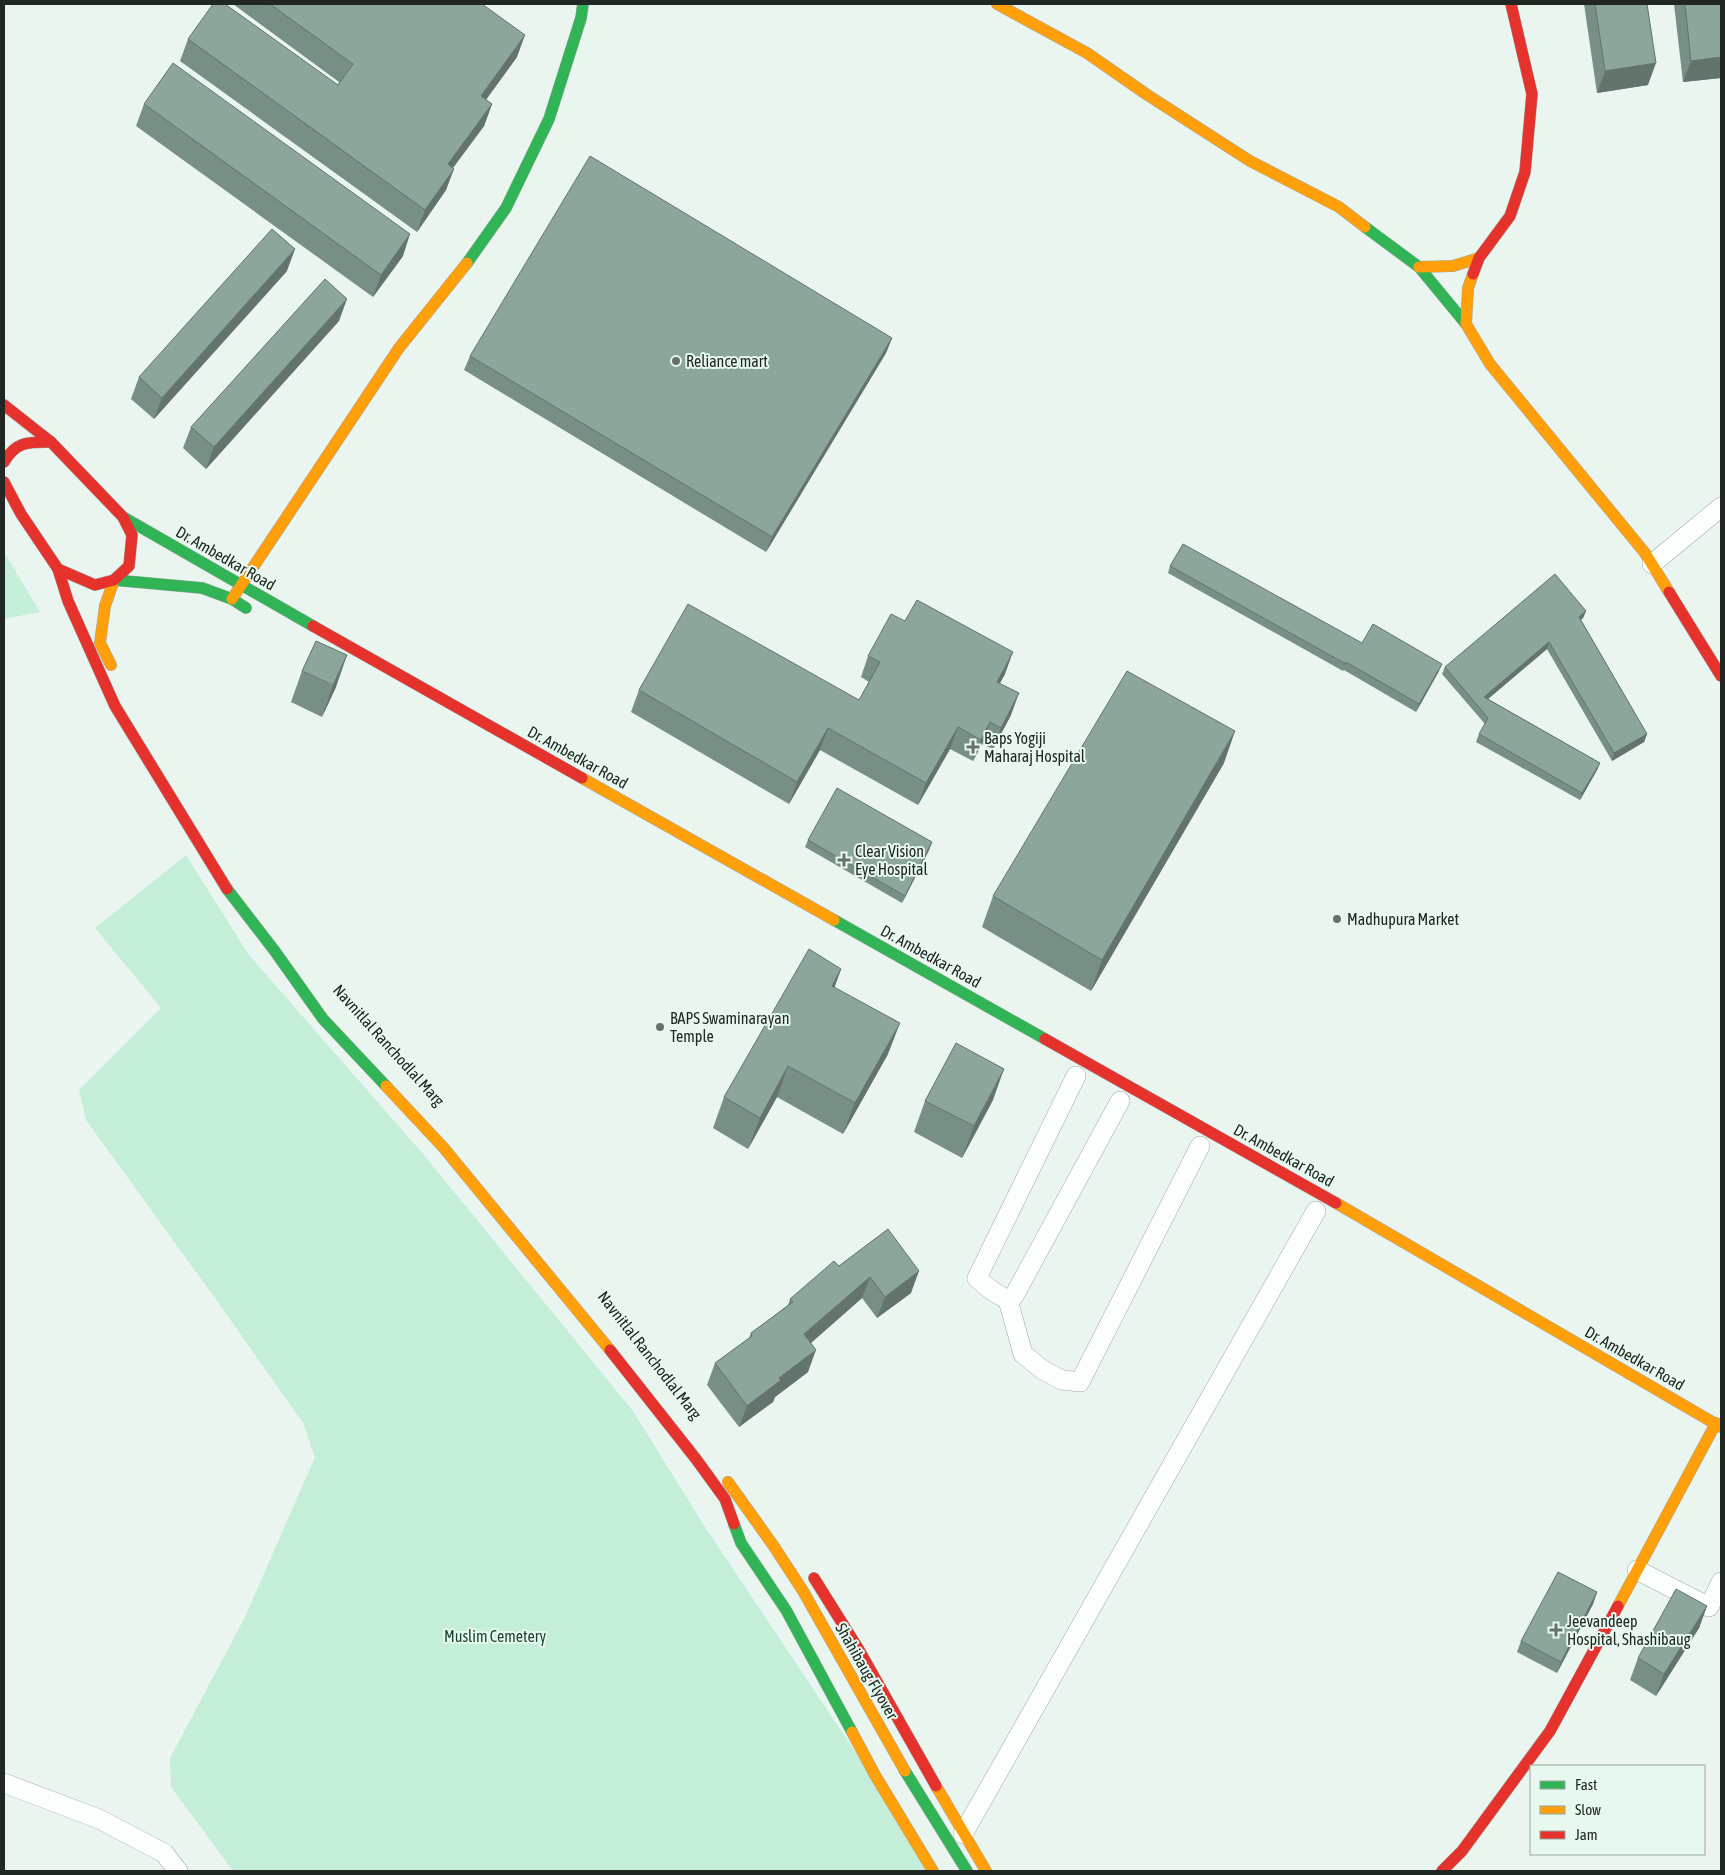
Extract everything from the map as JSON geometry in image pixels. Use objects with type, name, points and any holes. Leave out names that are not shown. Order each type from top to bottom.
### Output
[{"type":"main road","points":[[232,600],[240,585],[399,348],[462,269],[506,208],[549,119],[584,4]]},
{"type":"main road","points":[[997,4],[1087,53],[1146,94],[1250,161],[1338,207],[1419,267],[1466,324],[1490,364],[1639,546],[1721,676]]},
{"type":"main road","points":[[1466,324],[1468,288],[1479,258],[1510,216],[1525,172],[1532,94],[1511,4]]},
{"type":"main road","points":[[1419,267],[1453,266],[1479,258]]},
{"type":"main road","points":[[4,405],[52,442],[123,517],[132,536],[129,566],[114,580],[105,606],[100,643],[116,676]]},
{"type":"main road","points":[[4,462],[8,453],[25,442],[52,442]]},
{"type":"main road","points":[[4,482],[21,514],[58,570],[75,618],[116,706],[226,888],[274,950],[323,1019],[449,1155],[566,1295],[696,1459],[752,1536]]},
{"type":"main road","name":"Dr. Ambedkar Road","points":[[123,517],[240,585],[1348,1210],[1718,1425]]},
{"type":"main road","name":"Dr. Ambedkar Road","points":[[58,570],[95,585],[114,580],[202,588],[232,600],[256,613]]},
{"type":"main road","points":[[1450,1871],[1462,1851],[1550,1731],[1637,1570],[1703,1435],[1718,1425]]},
{"type":"main road","points":[[1703,1435],[1721,1446]]},
{"type":"main road","points":[[723,1475],[734,1490],[765,1511]]},
{"type":"main road","name":"Shahibaug Flyover","points":[[734,1490],[773,1545],[802,1591],[908,1776],[967,1871]]},
{"type":"main road","points":[[725,1499],[741,1543],[786,1610],[874,1775],[934,1871]]},
{"type":"main road","points":[[805,1564],[855,1643],[963,1834],[986,1871]]},
{"type":"main road","points":[[1442,1871],[1462,1851]]},
{"type":"street","points":[[1652,564],[1721,507]]},
{"type":"street","points":[[1076,1076],[977,1278],[987,1289],[1008,1300],[1023,1354],[1043,1370],[1062,1380],[1080,1382],[1200,1146]]},
{"type":"street","points":[[1008,1300],[1014,1296],[1120,1101]]},
{"type":"street","points":[[963,1834],[1316,1211]]},
{"type":"street","points":[[1637,1570],[1709,1608],[1721,1582]]},
{"type":"street","points":[[4,1783],[99,1819],[164,1853],[178,1871]]},
{"type":"green space","points":[[4,552],[40,612],[4,619]]},
{"type":"green space","name":"Muslim Cemetery","points":[[186,855],[249,955],[424,1155],[633,1411],[705,1527],[935,1871],[233,1871],[171,1787],[170,1758],[244,1619],[315,1457],[303,1423],[86,1120],[79,1090],[161,1008],[95,928]]},
{"type":"building","points":[[213,4],[225,4],[338,85],[353,64],[270,4],[482,4],[525,35],[481,96],[492,104],[448,164],[454,169],[425,210],[188,39]]},
{"type":"building","points":[[1595,4],[1647,4],[1656,63],[1605,71]]},
{"type":"building","points":[[1685,4],[1721,4],[1721,57],[1691,61]]},
{"type":"building","points":[[173,63],[410,234],[381,275],[144,104]]},
{"type":"building","points":[[590,156],[892,338],[772,537],[470,356]]},
{"type":"building","points":[[272,229],[295,249],[162,398],[139,377]]},
{"type":"building","points":[[325,279],[347,299],[214,447],[191,427]]},
{"type":"building","points":[[1183,544],[1362,643],[1373,624],[1442,664],[1419,704],[1170,566]]},
{"type":"building","points":[[1555,574],[1586,611],[1579,617],[1647,734],[1614,753],[1549,642],[1484,697],[1600,763],[1582,793],[1479,734],[1488,718],[1445,667]]},
{"type":"building","points":[[917,600],[1013,652],[997,682],[1019,693],[1001,728],[990,722],[981,740],[958,727],[926,783],[828,728],[797,782],[639,690],[688,604],[859,700],[880,662],[868,656],[891,614],[905,621]]},
{"type":"building","points":[[316,641],[347,655],[333,685],[302,671]]},
{"type":"building","points":[[1127,671],[1235,731],[1102,960],[993,896]]},
{"type":"building","points":[[837,788],[932,842],[905,896],[808,840]]},
{"type":"building","points":[[809,949],[841,969],[832,986],[900,1023],[855,1103],[788,1066],[760,1118],[724,1097]]},
{"type":"building","points":[[956,1043],[1004,1069],[974,1126],[925,1101]]},
{"type":"building","points":[[888,1229],[919,1271],[885,1297],[870,1277],[804,1334],[816,1350],[779,1378],[781,1380],[747,1406],[715,1363],[752,1336],[751,1333],[793,1302],[790,1299],[834,1261],[839,1266]]},
{"type":"building","points":[[1558,1572],[1597,1592],[1561,1662],[1521,1641]]},
{"type":"building","points":[[1676,1589],[1707,1606],[1664,1674],[1638,1658]]},
{"type":"traffic: fast","points":[[467,263],[506,208],[549,119],[581,18],[583,4]]},
{"type":"traffic: fast","points":[[1365,227],[1419,267],[1466,324]]},
{"type":"traffic: fast","points":[[123,517],[313,626]]},
{"type":"traffic: fast","points":[[114,580],[202,588],[232,599],[246,608]]},
{"type":"traffic: fast","points":[[227,889],[274,950],[323,1019],[386,1086]]},
{"type":"traffic: fast","points":[[834,920],[1045,1039]]},
{"type":"traffic: fast","points":[[734,1524],[741,1543],[786,1610],[852,1732]]},
{"type":"traffic: fast","points":[[905,1771],[967,1871]]},
{"type":"traffic: slow","points":[[997,4],[1087,53],[1146,94],[1250,161],[1339,207],[1365,227]]},
{"type":"traffic: slow","points":[[1419,267],[1453,266],[1479,258]]},
{"type":"traffic: slow","points":[[232,599],[399,348],[467,263]]},
{"type":"traffic: slow","points":[[1473,274],[1468,288],[1466,324],[1490,364],[1645,553],[1669,592]]},
{"type":"traffic: slow","points":[[111,665],[100,643],[105,606],[114,580]]},
{"type":"traffic: slow","points":[[582,778],[834,920]]},
{"type":"traffic: slow","points":[[386,1086],[443,1147],[610,1350]]},
{"type":"traffic: slow","points":[[1336,1203],[1721,1427]]},
{"type":"traffic: slow","points":[[1618,1606],[1716,1423]]},
{"type":"traffic: slow","points":[[728,1482],[803,1591],[905,1771]]},
{"type":"traffic: slow","points":[[852,1732],[875,1775],[933,1871]]},
{"type":"traffic: slow","points":[[936,1786],[986,1871]]},
{"type":"traffic: jam","points":[[1473,274],[1479,258],[1510,216],[1525,172],[1532,94],[1511,4]]},
{"type":"traffic: jam","points":[[4,405],[51,442]]},
{"type":"traffic: jam","points":[[4,462],[18,446],[36,442],[51,442],[123,517],[132,535],[129,566],[114,580],[95,585],[58,569],[21,514],[4,482]]},
{"type":"traffic: jam","points":[[58,569],[68,601],[115,706],[227,889]]},
{"type":"traffic: jam","points":[[1669,592],[1721,676]]},
{"type":"traffic: jam","points":[[313,626],[582,778]]},
{"type":"traffic: jam","points":[[1045,1039],[1336,1203]]},
{"type":"traffic: jam","points":[[610,1350],[725,1499],[734,1524]]},
{"type":"traffic: jam","points":[[814,1578],[859,1650],[936,1786]]},
{"type":"traffic: jam","points":[[1442,1871],[1462,1851],[1550,1731],[1618,1606]]},
{"type":"place","name":"Reliance mart","points":[[676,361]]},
{"type":"place","name":"Baps Yogiji Maharaj Hospital","points":[[973,747]]},
{"type":"place","name":"Clear Vision Eye Hospital","points":[[844,860]]},
{"type":"place","name":"Madhupura Market","points":[[1337,919]]},
{"type":"place","name":"BAPS Swaminarayan Temple","points":[[660,1027]]},
{"type":"place","name":"Jeevandeep Hospital, Shashibaug","points":[[1556,1630]]}]
